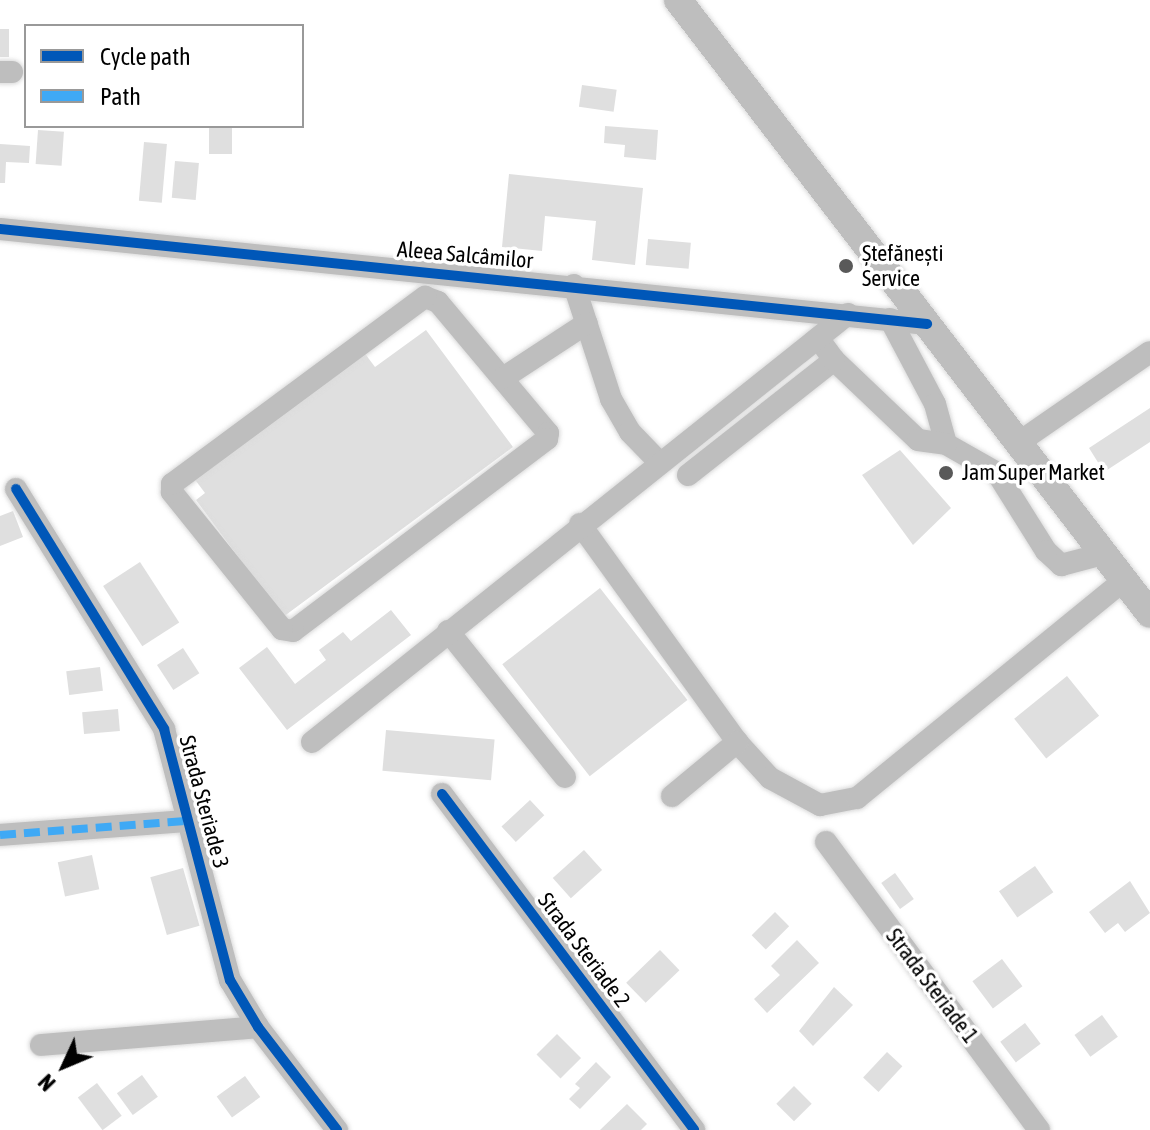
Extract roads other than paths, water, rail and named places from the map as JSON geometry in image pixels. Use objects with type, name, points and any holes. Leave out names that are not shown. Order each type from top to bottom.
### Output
[{"type":"main road","points":[[678,0],[1150,614]]},
{"type":"street","name":"Aleea Salcâmilor","points":[[0,229],[574,285],[927,324]]},
{"type":"street","points":[[574,285],[611,399],[630,432],[659,462]]},
{"type":"street","points":[[425,297],[438,302],[503,378],[548,433],[541,447],[293,631],[278,627],[172,492],[174,481],[414,300],[425,297]]},
{"type":"street","points":[[312,742],[580,524],[848,314]]},
{"type":"street","points":[[890,319],[935,404],[946,444]]},
{"type":"street","points":[[503,378],[587,323]]},
{"type":"street","points":[[818,338],[834,360],[918,440],[946,444],[997,473],[1046,551],[1061,565],[1103,554]]},
{"type":"street","points":[[1018,443],[1150,352]]},
{"type":"street","points":[[688,475],[834,360]]},
{"type":"street","name":"Strada Steriade 3","points":[[16,489],[164,729],[230,980],[258,1027],[337,1130]]},
{"type":"street","points":[[580,524],[737,742],[770,778],[800,799],[820,805],[857,798],[1124,580]]},
{"type":"street","points":[[448,631],[565,777]]},
{"type":"street","points":[[672,796],[737,742]]},
{"type":"street","name":"Strada Steriade 2","points":[[442,794],[694,1130]]},
{"type":"street","points":[[0,835],[188,821]]},
{"type":"street","name":"Strada Steriade 1","points":[[826,842],[1039,1130]]},
{"type":"street","points":[[41,1045],[258,1027]]},
{"type":"place","name":"Ștefănești Service","points":[[846,266]]},
{"type":"place","name":"Jam Super Market","points":[[946,473]]}]
